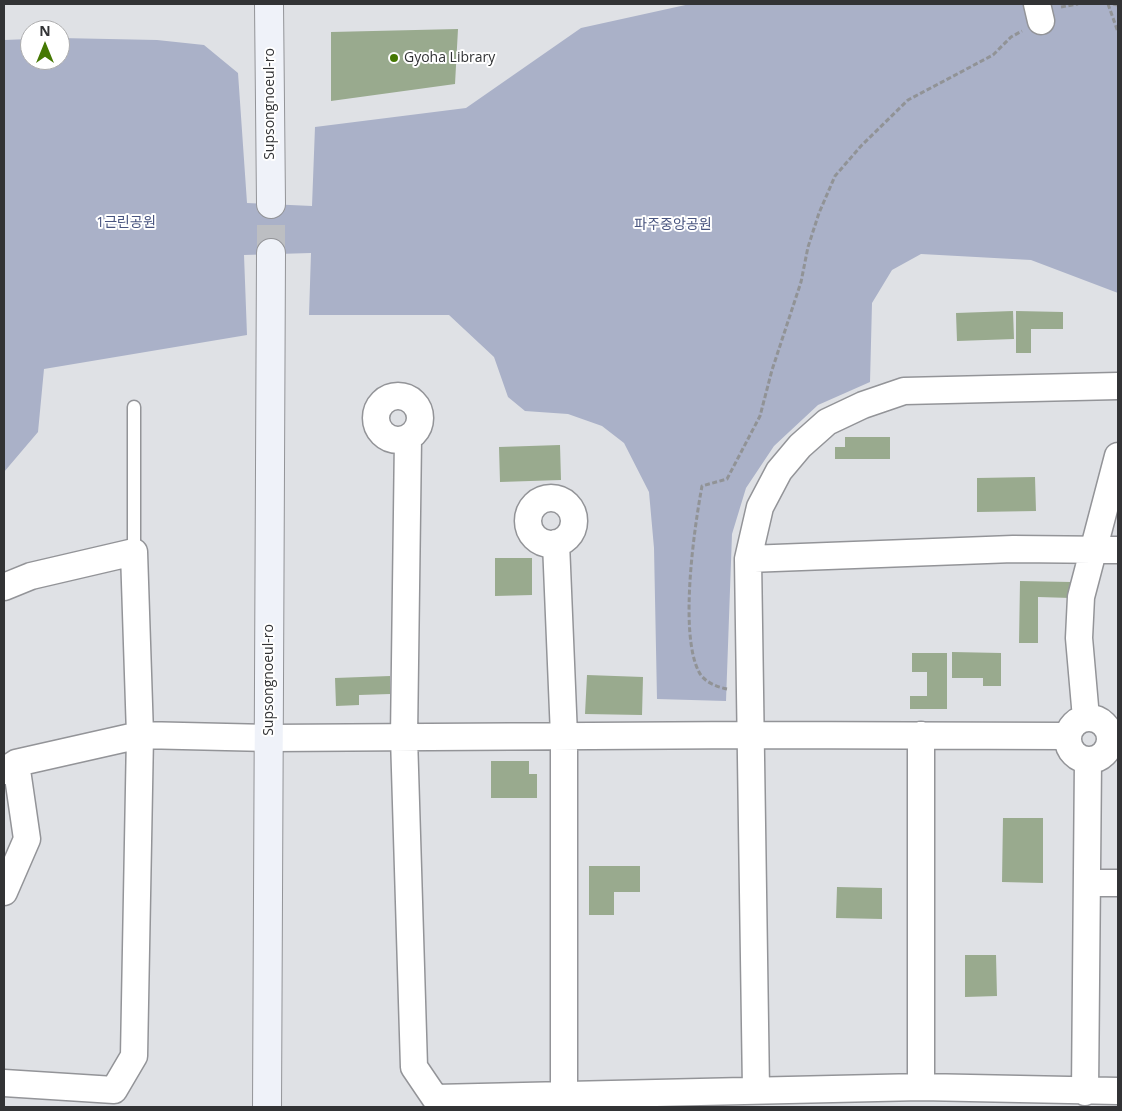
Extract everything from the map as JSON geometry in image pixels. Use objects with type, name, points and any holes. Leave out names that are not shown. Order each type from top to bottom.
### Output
[{"type":"street","name":"Supsongnoeul-ro","points":[[269,4],[271,204]]},
{"type":"street","name":"Supsongnoeul-ro","points":[[267,1107],[271,253]]},
{"type":"street","points":[[756,1090],[748,560],[760,507],[779,472],[800,446],[827,422],[863,405],[904,391],[1118,386]]},
{"type":"street","points":[[408,438],[404,737],[414,1067],[435,1098],[921,1087],[1086,1092],[1118,1091]]},
{"type":"street","points":[[1086,718],[1079,638],[1081,597],[1118,456]]},
{"type":"street","points":[[556,543],[564,736],[564,1096]]},
{"type":"street","points":[[748,560],[1013,549],[1118,550]]},
{"type":"street","points":[[4,587],[31,576],[134,552],[140,735],[134,1056],[114,1090],[4,1084]]},
{"type":"street","points":[[1086,718],[1100,720],[1114,731],[1110,745],[1102,756],[1088,760],[1082,759],[1070,750],[1067,736],[1074,724],[1086,718]]},
{"type":"street","points":[[4,892],[27,839],[10,767],[140,735],[269,738],[752,735],[1067,736]]},
{"type":"street","points":[[921,735],[921,1087]]},
{"type":"street","points":[[1086,1092],[1089,884],[1088,760]]},
{"type":"street","points":[[1089,884],[1118,884]]},
{"type":"lane","points":[[134,407],[134,552]]},
{"type":"path","points":[[750,694],[714,686],[699,674],[690,648],[690,595],[694,529],[702,486],[727,479],[760,416],[772,370],[796,298],[808,247],[819,212],[836,176],[861,146],[908,100],[993,55],[1011,36],[1039,12],[1078,4]]},
{"type":"path","points":[[1108,4],[1118,32]]},
{"type":"path","points":[[1113,4],[1118,5]]},
{"type":"green space","name":"파주중앙공원","points":[[690,4],[1118,4],[1118,293],[1031,260],[921,254],[892,270],[872,303],[870,382],[818,405],[774,446],[746,488],[732,534],[726,701],[657,699],[654,548],[649,492],[624,443],[602,426],[568,414],[525,411],[508,397],[494,357],[449,315],[309,315],[311,253],[244,255],[247,335],[44,369],[38,432],[4,472],[4,40],[20,39],[20,70],[70,70],[70,38],[157,40],[204,45],[238,73],[247,203],[312,206],[315,127],[466,108],[581,28]]},
{"type":"building","name":"Gyoha Library","points":[[458,29],[455,84],[331,101],[331,32]]},
{"type":"building","points":[[1013,311],[1014,339],[957,341],[956,313]]},
{"type":"building","points":[[1016,311],[1063,312],[1063,329],[1031,329],[1031,353],[1016,353]]},
{"type":"building","points":[[845,437],[890,437],[890,459],[835,459],[835,447],[845,447]]},
{"type":"building","points":[[560,445],[561,480],[500,482],[499,447]]},
{"type":"building","points":[[1035,477],[1036,511],[977,512],[977,478]]},
{"type":"building","points":[[495,558],[532,558],[532,595],[495,596]]},
{"type":"building","points":[[1020,581],[1071,582],[1071,598],[1038,597],[1038,643],[1019,643]]},
{"type":"building","points":[[952,652],[1001,653],[1001,686],[983,686],[983,678],[952,678]]},
{"type":"building","points":[[912,653],[947,653],[947,709],[910,709],[910,696],[927,696],[927,672],[912,672]]},
{"type":"building","points":[[587,675],[643,677],[642,715],[585,714]]},
{"type":"building","points":[[390,676],[390,694],[359,695],[359,705],[336,706],[335,678]]},
{"type":"building","points":[[491,761],[529,761],[529,774],[537,774],[537,798],[491,798]]},
{"type":"building","points":[[1003,818],[1043,818],[1043,883],[1002,882]]},
{"type":"building","points":[[589,866],[640,866],[640,892],[614,892],[614,915],[589,915]]},
{"type":"building","points":[[837,887],[882,888],[882,919],[836,918]]},
{"type":"building","points":[[965,955],[996,955],[997,996],[965,997]]},
{"type":"tunnel","points":[[271,204],[271,253]]},
{"type":"place","name":"Gyoha Library","points":[[394,58]]},
{"type":"park label","name":"1근린공원","points":[[126,223]]}]
